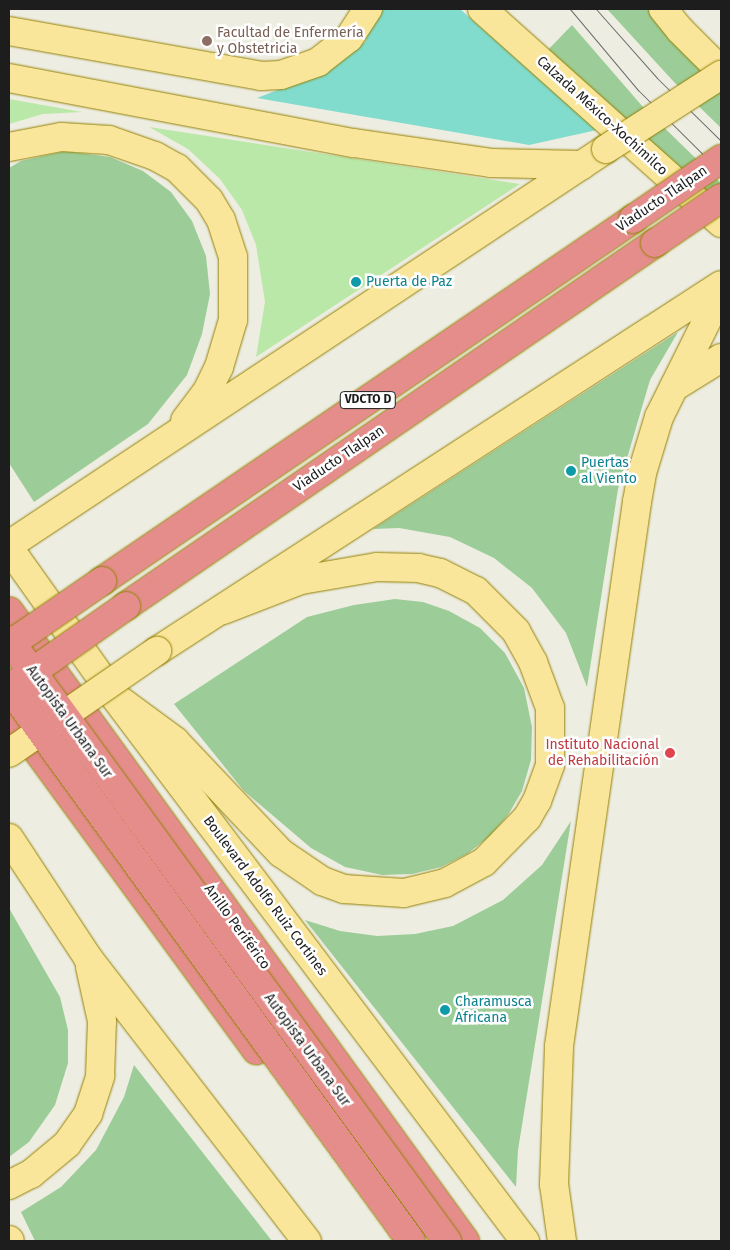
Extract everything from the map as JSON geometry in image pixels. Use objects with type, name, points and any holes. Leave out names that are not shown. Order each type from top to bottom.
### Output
[{"type":"highway","name":"Viaducto Tlalpan","points":[[9,645],[721,159]]},
{"type":"highway","name":"Viaducto Tlalpan","points":[[9,688],[721,198]]},
{"type":"highway","name":"Anillo Periférico","points":[[9,611],[465,1241]]},
{"type":"highway","name":"Autopista Urbana Sur","points":[[9,640],[447,1241]]},
{"type":"highway","name":"Autopista Urbana Sur","points":[[9,688],[411,1241]]},
{"type":"highway","points":[[9,712],[395,1241]]},
{"type":"main road","points":[[9,31],[261,76],[281,75],[318,62],[349,38],[368,9]]},
{"type":"main road","name":"Calzada México-Xochimilco","points":[[482,9],[721,223]]},
{"type":"main road","points":[[663,9],[680,30],[721,71]]},
{"type":"main road","points":[[9,547],[49,517],[721,75]]},
{"type":"main road","points":[[9,78],[354,143],[491,163],[582,165]]},
{"type":"main road","points":[[9,147],[61,137],[100,139],[132,146],[177,168],[209,200],[221,220],[228,238],[235,277],[233,320],[227,344],[212,382],[193,412],[154,448]]},
{"type":"main road","points":[[9,753],[157,651],[223,610],[721,285]]},
{"type":"main road","points":[[562,1241],[554,1184],[559,1046],[642,473],[671,390],[721,292]]},
{"type":"main road","points":[[671,390],[690,375],[721,358]]},
{"type":"main road","name":"Boulevard Adolfo Ruiz Cortines","points":[[9,547],[114,696],[525,1241]]},
{"type":"main road","points":[[114,696],[175,741],[281,853],[315,877],[344,889],[404,893],[445,883],[484,862],[527,818],[545,783],[550,765],[550,708],[533,662],[516,631],[476,591],[440,573],[419,568],[377,567],[301,580],[223,610]]},
{"type":"main road","points":[[9,838],[88,958],[306,1241]]},
{"type":"main road","points":[[9,1185],[31,1174],[67,1144],[88,1114],[100,1076],[102,1021],[88,958]]},
{"type":"green space","points":[[607,9],[656,9],[721,84],[721,128],[674,82]]},
{"type":"green space","points":[[572,25],[643,107],[721,183],[721,215],[543,55]]},
{"type":"green space","points":[[9,99],[82,112],[43,114],[9,124]]},
{"type":"green space","points":[[149,127],[520,184],[256,357],[265,302],[256,245],[242,210],[220,179],[188,149]]},
{"type":"green space","points":[[65,151],[110,157],[143,171],[171,192],[192,221],[206,256],[210,294],[202,334],[187,375],[148,424],[34,502],[9,463],[9,168],[21,161]]},
{"type":"green space","points":[[678,332],[650,380],[618,489],[587,687],[566,633],[532,588],[494,558],[450,537],[399,528],[373,529]]},
{"type":"green space","points":[[395,599],[423,602],[449,611],[480,628],[505,653],[524,688],[532,727],[531,760],[522,791],[508,815],[490,836],[467,854],[441,867],[412,874],[382,875],[345,867],[311,848],[244,791],[174,704],[307,617],[354,605]]},
{"type":"green space","points":[[571,821],[518,1150],[516,1187],[305,920],[340,931],[377,936],[415,934],[453,926],[503,900],[542,865]]},
{"type":"green space","points":[[9,908],[60,997],[68,1030],[68,1063],[55,1105],[29,1142],[9,1157]]},
{"type":"green space","points":[[134,1065],[272,1241],[35,1241],[21,1212],[61,1187],[96,1150],[124,1097]]},
{"type":"shaded area","points":[[376,9],[460,9],[597,130],[529,145],[257,98],[321,73],[365,42]]},
{"type":"tram line","points":[[570,9],[638,90],[721,172]]},
{"type":"tram line","points":[[596,9],[657,78],[721,141]]},
{"type":"place","name":"Facultad de Enfermería y Obstetricia","points":[[207,41]]},
{"type":"place","name":"Puerta de Paz","points":[[356,282]]},
{"type":"place","name":"Puertas al Viento","points":[[571,471]]},
{"type":"place","name":"Instituto Nacional de Rehabilitación","points":[[670,753]]},
{"type":"place","name":"Charamusca Africana","points":[[445,1010]]}]
